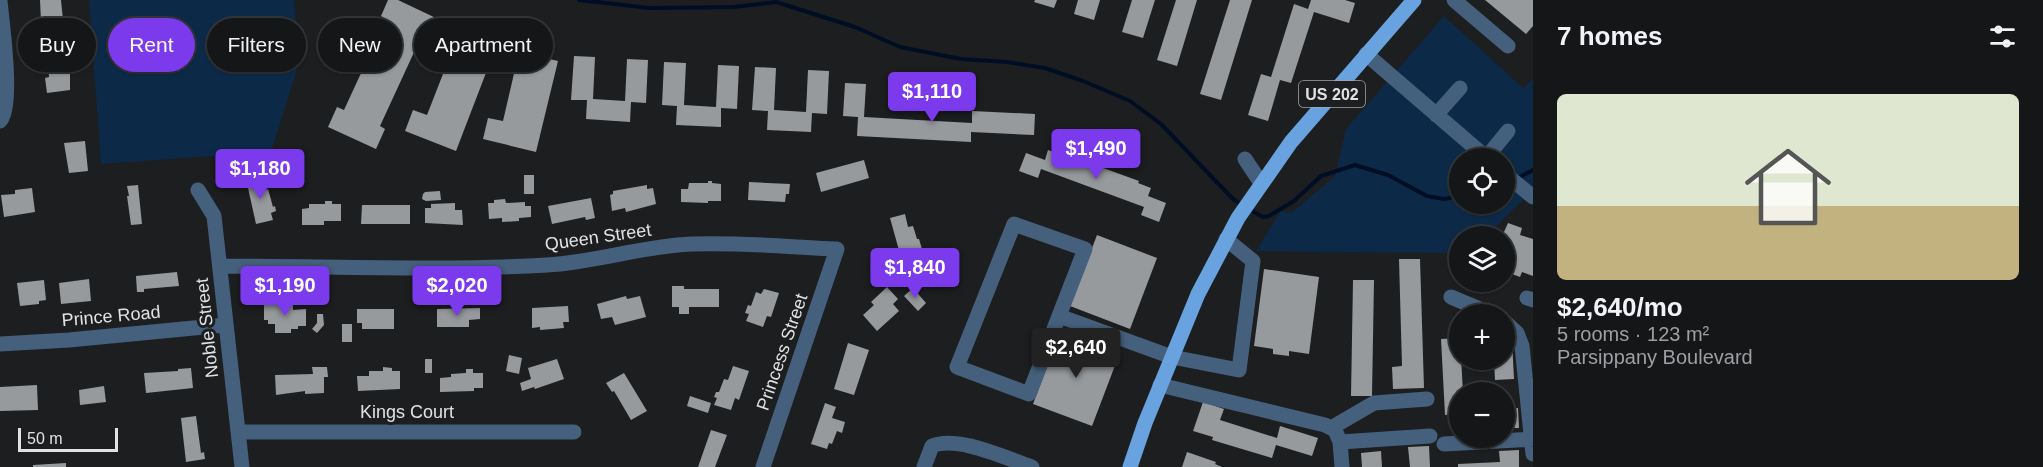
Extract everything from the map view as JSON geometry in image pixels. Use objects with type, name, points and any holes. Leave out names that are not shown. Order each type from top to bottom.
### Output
[{"type":"main road","name":"US 202","points":[[1130,467],[1160,385],[1198,294],[1238,218],[1291,142],[1411,1]]},
{"type":"street","points":[[1454,0],[1508,46]]},
{"type":"street","points":[[0,1],[8,100],[4,117],[0,121]]},
{"type":"street","points":[[1366,54],[1475,148]]},
{"type":"street","points":[[1436,116],[1460,88]]},
{"type":"street","points":[[1494,148],[1508,130]]},
{"type":"street","points":[[1245,159],[1259,188]]},
{"type":"street","points":[[1515,182],[1533,197]]},
{"type":"street","name":"Noble Street","points":[[198,190],[214,216],[242,467]]},
{"type":"street","points":[[1014,224],[1085,249],[1059,316],[1029,394],[957,367],[1014,224]]},
{"type":"street","points":[[1059,316],[1172,357],[1239,370],[1252,261],[1226,239]]},
{"type":"street","name":"Queen Street","points":[[220,266],[549,265],[691,244],[837,249]]},
{"type":"street","name":"Princess Street","points":[[763,467],[837,249]]},
{"type":"street","points":[[1451,297],[1468,304]]},
{"type":"street","name":"Prince Road","points":[[0,344],[58,341],[225,325]]},
{"type":"street","points":[[1444,444],[1532,444],[1522,346],[1515,331]]},
{"type":"street","points":[[1160,385],[1325,425],[1335,430],[1340,442],[1342,467]]},
{"type":"street","points":[[1331,428],[1374,403],[1427,399]]},
{"type":"street","name":"Kings Court","points":[[239,432],[574,432]]},
{"type":"street","points":[[1340,442],[1430,436]]},
{"type":"street","points":[[924,467],[932,446],[942,441],[958,443],[1032,467]]},
{"type":"shaded area","points":[[89,0],[294,0],[296,18],[207,18],[207,72],[296,72],[271,152],[101,164],[94,72],[96,18],[90,18]]},
{"type":"shaded area","points":[[1444,16],[1523,88],[1533,79],[1533,190],[1515,208],[1515,148],[1449,148],[1449,214],[1508,214],[1496,226],[1449,226],[1449,256],[1446,253],[1256,251],[1281,211],[1291,213],[1335,176],[1346,129]]},
{"type":"building","points":[[40,0],[61,0],[63,18],[41,18]]},
{"type":"building","points":[[388,0],[398,0],[436,18],[414,18],[414,52],[380,126],[385,129],[376,149],[328,127],[337,107],[344,110],[362,72],[402,72],[402,18],[381,16]]},
{"type":"building","points":[[1035,0],[1057,0],[1054,8],[1034,2]]},
{"type":"building","points":[[1078,0],[1100,0],[1094,20],[1074,14]]},
{"type":"building","points":[[1132,0],[1155,0],[1143,38],[1122,32]]},
{"type":"building","points":[[1176,0],[1197,0],[1177,66],[1157,60]]},
{"type":"building","points":[[1230,0],[1252,0],[1221,100],[1200,94]]},
{"type":"building","points":[[1311,0],[1345,0],[1355,3],[1349,23],[1314,12],[1291,83],[1280,80],[1268,121],[1248,115],[1261,74],[1271,77],[1294,4],[1308,9]]},
{"type":"building","points":[[1485,0],[1533,0],[1533,26],[1526,34]]},
{"type":"building","points":[[574,56],[595,57],[593,99],[625,101],[627,59],[648,60],[646,103],[631,102],[630,122],[586,119],[587,100],[571,100]]},
{"type":"building","points":[[553,60],[558,61],[536,152],[483,139],[488,118],[503,121],[514,72],[553,72]]},
{"type":"building","points":[[664,62],[686,63],[684,105],[716,107],[718,65],[739,66],[737,109],[721,108],[721,127],[676,125],[677,106],[662,105]]},
{"type":"building","points":[[755,67],[776,68],[774,110],[806,112],[808,70],[829,71],[827,114],[812,113],[811,132],[767,130],[768,111],[752,110]]},
{"type":"building","points":[[49,72],[70,72],[70,90],[47,93],[45,78],[49,77]]},
{"type":"building","points":[[444,72],[486,72],[456,151],[405,131],[413,110],[427,115]]},
{"type":"building","points":[[845,83],[866,84],[864,117],[972,123],[972,111],[1035,114],[1034,135],[971,132],[971,142],[857,136],[858,117],[843,116]]},
{"type":"building","points":[[85,141],[88,171],[69,173],[64,143]]},
{"type":"building","points":[[1048,150],[1139,181],[1138,183],[1151,188],[1148,196],[1166,203],[1159,222],[1141,215],[1144,207],[1041,169],[1038,178],[1019,171],[1026,153],[1045,160]]},
{"type":"building","points":[[864,160],[869,178],[821,192],[816,173]]},
{"type":"building","points":[[524,175],[534,175],[534,194],[524,194]]},
{"type":"building","points":[[261,176],[265,190],[268,189],[276,211],[271,213],[273,220],[256,224],[246,179]]},
{"type":"building","points":[[708,181],[721,184],[721,201],[681,202],[681,189],[688,189],[689,183],[708,183]]},
{"type":"building","points":[[749,182],[790,184],[789,194],[786,194],[785,202],[748,200]]},
{"type":"building","points":[[138,185],[142,224],[131,225],[127,186]]},
{"type":"building","points":[[647,185],[647,189],[653,188],[656,204],[626,212],[625,208],[612,211],[610,195],[613,191]]},
{"type":"building","points":[[32,188],[35,212],[4,217],[1,195],[15,194],[15,190]]},
{"type":"building","points":[[440,191],[441,200],[422,199],[425,192]]},
{"type":"building","points":[[591,198],[595,218],[586,220],[585,217],[552,224],[548,206]]},
{"type":"building","points":[[505,199],[506,203],[525,202],[525,206],[531,206],[531,217],[519,218],[519,221],[502,222],[502,218],[489,219],[488,203]]},
{"type":"building","points":[[325,201],[341,204],[341,221],[324,221],[324,225],[302,225],[302,209],[309,208],[309,204],[325,204]]},
{"type":"building","points":[[455,203],[455,210],[462,210],[463,225],[425,223],[425,208],[431,208],[431,204]]},
{"type":"building","points":[[362,205],[410,205],[410,224],[361,224]]},
{"type":"building","points":[[905,214],[908,227],[913,226],[922,249],[919,249],[921,256],[902,261],[890,218]]},
{"type":"building","points":[[1508,223],[1522,228],[1520,235],[1533,239],[1533,276],[1522,272],[1520,277],[1515,275],[1515,226],[1507,226]]},
{"type":"building","points":[[1097,235],[1157,258],[1130,329],[1070,306]]},
{"type":"building","points":[[1399,259],[1420,259],[1424,388],[1393,389],[1392,367],[1402,366]]},
{"type":"building","points":[[1264,269],[1319,277],[1309,354],[1289,351],[1289,356],[1273,354],[1273,349],[1254,346]]},
{"type":"building","points":[[177,272],[179,286],[144,289],[144,292],[137,292],[136,276]]},
{"type":"building","points":[[89,279],[91,301],[61,304],[59,283]]},
{"type":"building","points":[[44,280],[46,300],[39,301],[39,304],[20,306],[17,283]]},
{"type":"building","points":[[1353,280],[1374,280],[1372,396],[1351,396]]},
{"type":"building","points":[[672,286],[684,286],[684,289],[719,289],[719,307],[689,307],[689,314],[679,314],[679,307],[672,307]]},
{"type":"building","points":[[887,287],[898,299],[893,304],[899,311],[877,331],[863,315],[874,305],[871,302]]},
{"type":"building","points":[[913,288],[926,303],[918,311],[904,296]]},
{"type":"building","points":[[764,289],[779,293],[771,317],[767,316],[763,327],[746,321],[749,314],[745,313],[748,305],[751,306],[756,292],[761,294]]},
{"type":"building","points":[[626,296],[627,299],[640,296],[646,317],[615,325],[612,317],[601,319],[597,304]]},
{"type":"building","points":[[264,304],[293,304],[293,310],[306,309],[306,326],[291,329],[291,333],[275,333],[275,324],[268,324],[268,320],[264,320]]},
{"type":"building","points":[[568,306],[569,322],[563,322],[564,328],[540,330],[540,327],[532,328],[532,308]]},
{"type":"building","points":[[480,308],[480,319],[469,320],[469,327],[437,327],[437,309]]},
{"type":"building","points":[[357,309],[394,309],[394,329],[362,329],[362,323],[357,323]]},
{"type":"building","points":[[317,314],[323,314],[324,325],[317,333],[312,329],[317,323]]},
{"type":"building","points":[[342,324],[352,324],[352,342],[342,342]]},
{"type":"building","points":[[1060,333],[1119,355],[1092,426],[1033,404]]},
{"type":"building","points":[[1441,339],[1449,339],[1449,370],[1462,370],[1462,382],[1449,382],[1449,415],[1445,415]]},
{"type":"building","points":[[848,343],[869,350],[854,395],[834,389]]},
{"type":"building","points":[[509,355],[522,358],[519,374],[506,371]]},
{"type":"building","points":[[425,359],[432,359],[432,373],[425,373]]},
{"type":"building","points":[[557,359],[564,379],[522,391],[520,383],[531,379],[528,368]]},
{"type":"building","points":[[733,366],[749,371],[739,400],[735,398],[731,410],[714,405],[717,398],[714,397],[716,392],[719,392],[724,379],[728,380]]},
{"type":"building","points":[[312,367],[327,367],[328,377],[324,377],[324,393],[305,394],[305,391],[276,395],[275,375],[313,374]]},
{"type":"building","points":[[383,367],[392,368],[392,371],[400,371],[400,389],[358,391],[357,376],[369,376],[369,371],[383,371]]},
{"type":"building","points":[[191,368],[193,388],[146,393],[144,373]]},
{"type":"building","points":[[466,369],[473,369],[473,373],[483,373],[483,388],[474,388],[474,391],[440,392],[440,378],[451,377],[451,374],[466,373]]},
{"type":"building","points":[[1494,370],[1514,370],[1514,379],[1495,380]]},
{"type":"building","points":[[624,373],[647,411],[631,420],[614,391],[612,392],[606,383]]},
{"type":"building","points":[[37,385],[38,410],[0,411],[0,387]]},
{"type":"building","points":[[104,386],[106,402],[80,405],[79,390]]},
{"type":"building","points":[[690,396],[711,403],[708,413],[687,406]]},
{"type":"building","points":[[1203,402],[1224,409],[1220,420],[1277,438],[1280,426],[1318,438],[1312,456],[1276,445],[1272,458],[1212,440],[1213,437],[1193,431]]},
{"type":"building","points":[[825,403],[836,407],[832,418],[845,422],[842,433],[837,431],[832,444],[829,443],[827,449],[811,444]]},
{"type":"building","points":[[1515,408],[1518,408],[1519,428],[1515,428]]},
{"type":"building","points":[[196,416],[201,453],[204,452],[205,459],[186,462],[181,418]]},
{"type":"building","points":[[711,430],[727,435],[715,467],[698,467]]},
{"type":"building","points":[[1429,446],[1430,467],[1410,467],[1408,447]]},
{"type":"building","points":[[1519,450],[1519,467],[1458,467],[1458,464],[1500,462],[1499,451]]},
{"type":"building","points":[[1381,451],[1382,467],[1362,467],[1361,453]]},
{"type":"building","points":[[1187,452],[1216,462],[1215,464],[1222,467],[1182,467]]},
{"type":"building","points":[[66,463],[66,467],[33,467],[33,465]]},
{"type":"waterway","points":[[579,0],[649,8],[734,7],[776,2],[855,27],[900,47],[961,59],[1007,62],[1045,68],[1130,101],[1161,124],[1233,199],[1242,205]]},
{"type":"waterway","points":[[1249,209],[1263,217],[1269,216],[1294,201],[1321,176],[1355,165],[1388,175],[1427,196],[1449,198]]},
{"type":"waterway","points":[[1516,179],[1533,170]]}]
